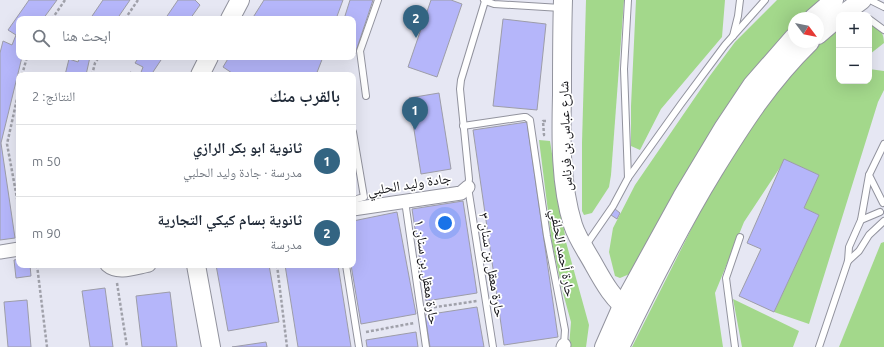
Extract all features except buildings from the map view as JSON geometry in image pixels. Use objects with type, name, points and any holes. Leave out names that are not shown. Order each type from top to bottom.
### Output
[{"type":"main road","points":[[232,16],[240,0]]},
{"type":"main road","name":"شارع عباس بن فرناس","points":[[563,4],[561,120],[563,166],[569,210],[574,227],[603,281],[612,295],[629,310]]},
{"type":"main road","points":[[824,15],[846,10]]},
{"type":"main road","points":[[824,30],[846,10]]},
{"type":"main road","points":[[620,347],[629,310],[682,197],[736,109],[767,67],[788,44]]},
{"type":"main road","points":[[604,347],[629,310],[737,132],[779,75],[804,48]]},
{"type":"main road","points":[[197,268],[211,347]]},
{"type":"street","name":"جادة وليد الحلبي","points":[[356,209],[461,192],[468,187]]},
{"type":"street","points":[[0,252],[16,249]]},
{"type":"lane","points":[[366,96],[360,51],[378,0]]},
{"type":"lane","points":[[628,0],[624,68],[628,178]]},
{"type":"lane","points":[[732,38],[738,16],[740,0]]},
{"type":"lane","points":[[584,247],[613,206],[628,178],[681,104],[732,38],[766,0]]},
{"type":"lane","points":[[870,0],[884,7]]},
{"type":"lane","points":[[484,1],[494,4],[563,4]]},
{"type":"lane","name":"حارة معقل بن سنان ٣","points":[[484,1],[461,80],[460,89],[469,179],[468,187],[493,347]]},
{"type":"lane","points":[[872,21],[884,30]]},
{"type":"lane","name":"حارة أحمد الحلفي","points":[[463,126],[526,117],[531,122],[547,236],[565,330],[564,346]]},
{"type":"lane","points":[[819,347],[848,262],[849,247],[861,220],[869,176],[884,144]]},
{"type":"lane","points":[[356,150],[364,197],[356,199]]},
{"type":"lane","points":[[869,176],[884,202],[881,205],[880,212],[884,218]]},
{"type":"lane","name":"حارة معقل بن سنان ١","points":[[405,201],[426,347]]},
{"type":"lane","points":[[861,220],[880,212]]},
{"type":"lane","points":[[848,262],[859,251],[869,235],[884,221]]},
{"type":"lane","points":[[735,347],[726,278],[740,237]]},
{"type":"lane","points":[[346,268],[359,347]]},
{"type":"path","points":[[54,16],[65,0]]},
{"type":"path","points":[[127,16],[138,0]]},
{"type":"path","points":[[23,72],[26,60]]},
{"type":"path","points":[[93,72],[97,60]]},
{"type":"path","points":[[16,104],[7,144],[16,193]]},
{"type":"path","points":[[544,135],[543,121],[548,121]]},
{"type":"path","points":[[37,268],[47,347]]},
{"type":"path","points":[[111,268],[127,347]]},
{"type":"path","points":[[277,268],[287,347]]},
{"type":"path","points":[[420,309],[486,300]]},
{"type":"path","points":[[357,334],[422,322]]},
{"type":"green space","points":[[586,0],[624,0],[609,187],[592,213],[584,215],[582,211],[582,143]]},
{"type":"green space","points":[[636,0],[725,0],[722,37],[661,109],[640,150],[631,146],[631,106]]},
{"type":"green space","points":[[777,0],[822,0],[811,12],[788,12],[788,39],[632,273],[620,278],[615,276],[609,252],[613,228],[635,185],[709,77],[735,42]]},
{"type":"green space","points":[[872,23],[882,32],[884,43],[872,52]]},
{"type":"green space","points":[[836,27],[836,84],[872,84],[872,69],[884,71],[884,90],[878,102],[809,324],[774,312],[819,215],[804,208],[819,175],[785,160],[744,222],[715,293],[723,347],[632,347],[726,160],[775,90],[813,48],[824,48],[824,38]]},
{"type":"green space","points":[[539,140],[550,141],[566,242],[589,325],[586,347],[569,347],[571,322],[552,243]]},
{"type":"green space","points":[[884,242],[884,347],[839,347],[881,243]]},
{"type":"green space","points":[[733,299],[799,331],[793,347],[742,347]]},
{"type":"place","name":"ثانوية بسام كيكي التجارية","points":[[416,38]]},
{"type":"place","name":"ثانوية ابو بكر الرازي","points":[[415,130]]}]
